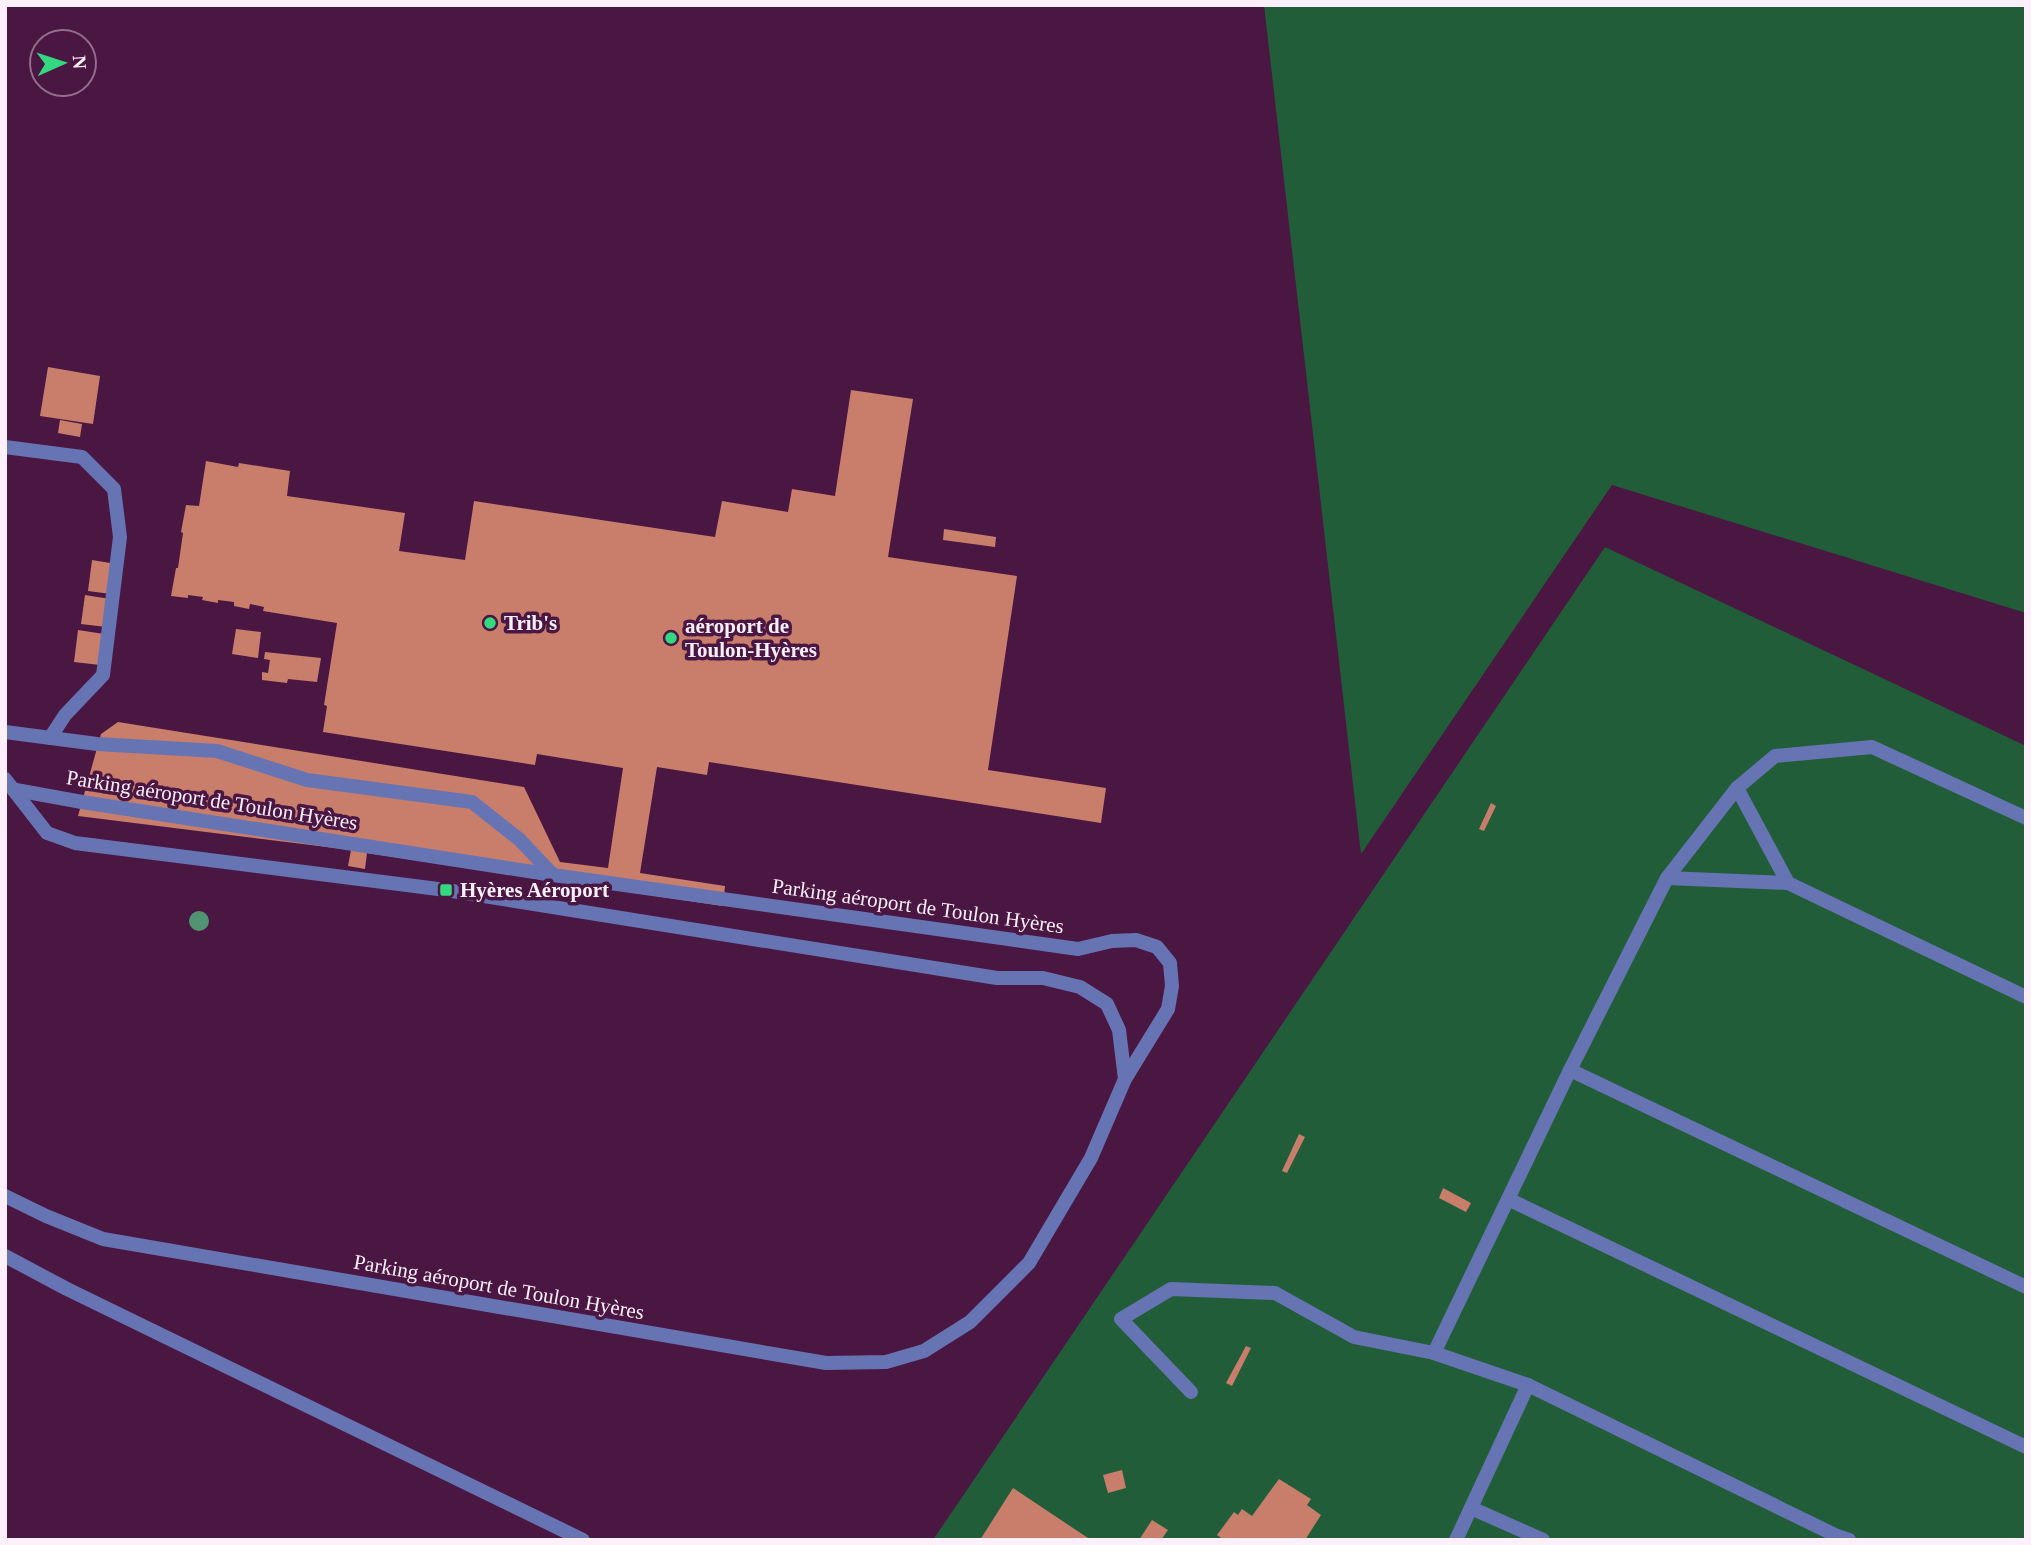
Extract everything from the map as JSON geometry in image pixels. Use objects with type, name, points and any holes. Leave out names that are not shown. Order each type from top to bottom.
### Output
[{"type":"street","points":[[5,447],[82,457],[114,489],[120,537],[103,675],[65,715],[50,738]]},
{"type":"street","points":[[5,732],[97,744],[217,751],[307,780],[472,802],[520,840],[553,875]]},
{"type":"street","points":[[1434,1353],[1570,1070],[1667,878],[1737,788],[1775,756],[1872,747],[2026,818]]},
{"type":"street","points":[[5,779],[47,833],[75,843],[446,890],[997,978],[1043,978],[1080,987],[1107,1004],[1119,1030],[1125,1079]]},
{"type":"street","points":[[1737,788],[1788,883]]},
{"type":"street","name":"Parking aéroport de Toulon Hyères","points":[[5,1196],[103,1239],[826,1363],[886,1362],[924,1351],[970,1322],[1029,1263],[1091,1158],[1125,1079],[1168,1009],[1172,986],[1170,963],[1157,947],[1136,940],[1112,941],[1078,949],[553,875],[16,790]]},
{"type":"street","points":[[1667,878],[1788,883],[2026,997]]},
{"type":"street","points":[[1570,1070],[2026,1287]]},
{"type":"street","points":[[1508,1199],[2026,1447]]},
{"type":"street","points":[[5,1256],[67,1289],[583,1540]]},
{"type":"street","points":[[1191,1392],[1121,1319],[1171,1289],[1275,1293],[1354,1338],[1434,1353],[1528,1385],[1849,1540]]},
{"type":"street","points":[[1456,1540],[1528,1385]]},
{"type":"street","points":[[1471,1508],[1543,1540]]},
{"type":"green space","points":[[1264,5],[2026,5],[2026,613],[1612,485],[1361,854]]},
{"type":"green space","points":[[1605,547],[2026,746],[2026,1540],[933,1540]]},
{"type":"building","points":[[48,367],[100,376],[93,424],[40,416]]},
{"type":"building","name":"aéroport de Toulon-Hyères","points":[[851,390],[913,399],[888,557],[1017,576],[988,770],[1106,788],[1101,823],[709,762],[707,775],[657,767],[640,873],[725,886],[723,906],[367,853],[365,869],[348,866],[351,850],[78,816],[101,734],[118,722],[524,787],[560,862],[608,868],[623,768],[537,754],[535,765],[323,732],[327,706],[324,705],[337,623],[263,611],[264,607],[250,604],[249,609],[234,606],[234,602],[218,600],[218,603],[188,595],[188,598],[171,596],[178,568],[186,505],[199,506],[206,461],[238,467],[239,463],[290,471],[287,496],[405,513],[399,551],[465,560],[474,501],[715,537],[722,501],[788,512],[792,489],[835,496]]},
{"type":"building","points":[[60,420],[82,424],[80,437],[58,433]]},
{"type":"building","points":[[944,529],[996,537],[995,547],[943,540]]},
{"type":"building","points":[[92,560],[116,564],[111,594],[88,591]]},
{"type":"building","points":[[85,595],[110,599],[106,627],[81,624]]},
{"type":"building","points":[[236,629],[261,632],[258,658],[232,654]]},
{"type":"building","points":[[78,630],[104,634],[100,665],[74,662]]},
{"type":"building","points":[[265,652],[321,658],[317,682],[262,680],[262,672],[268,673],[270,660],[264,659]]},
{"type":"building","points":[[1491,803],[1496,806],[1484,831],[1479,829]]},
{"type":"building","points":[[1299,1134],[1305,1137],[1287,1173],[1282,1171]]},
{"type":"building","points":[[1443,1188],[1471,1203],[1466,1212],[1439,1198]]},
{"type":"building","points":[[1246,1346],[1251,1348],[1232,1386],[1226,1383]]},
{"type":"building","points":[[1122,1470],[1126,1488],[1108,1493],[1103,1475]]},
{"type":"building","points":[[1279,1479],[1311,1499],[1307,1505],[1321,1515],[1305,1540],[1224,1540],[1217,1535],[1234,1512],[1238,1515],[1242,1509],[1252,1516]]},
{"type":"building","points":[[1013,1488],[1091,1540],[980,1540]]},
{"type":"building","points":[[1152,1520],[1168,1530],[1161,1540],[1139,1540]]},
{"type":"place","name":"Trib's","points":[[490,623]]},
{"type":"place","name":"aéroport de Toulon-Hyères","points":[[671,638]]},
{"type":"place","name":"Hyères Aéroport","points":[[446,890]]}]
